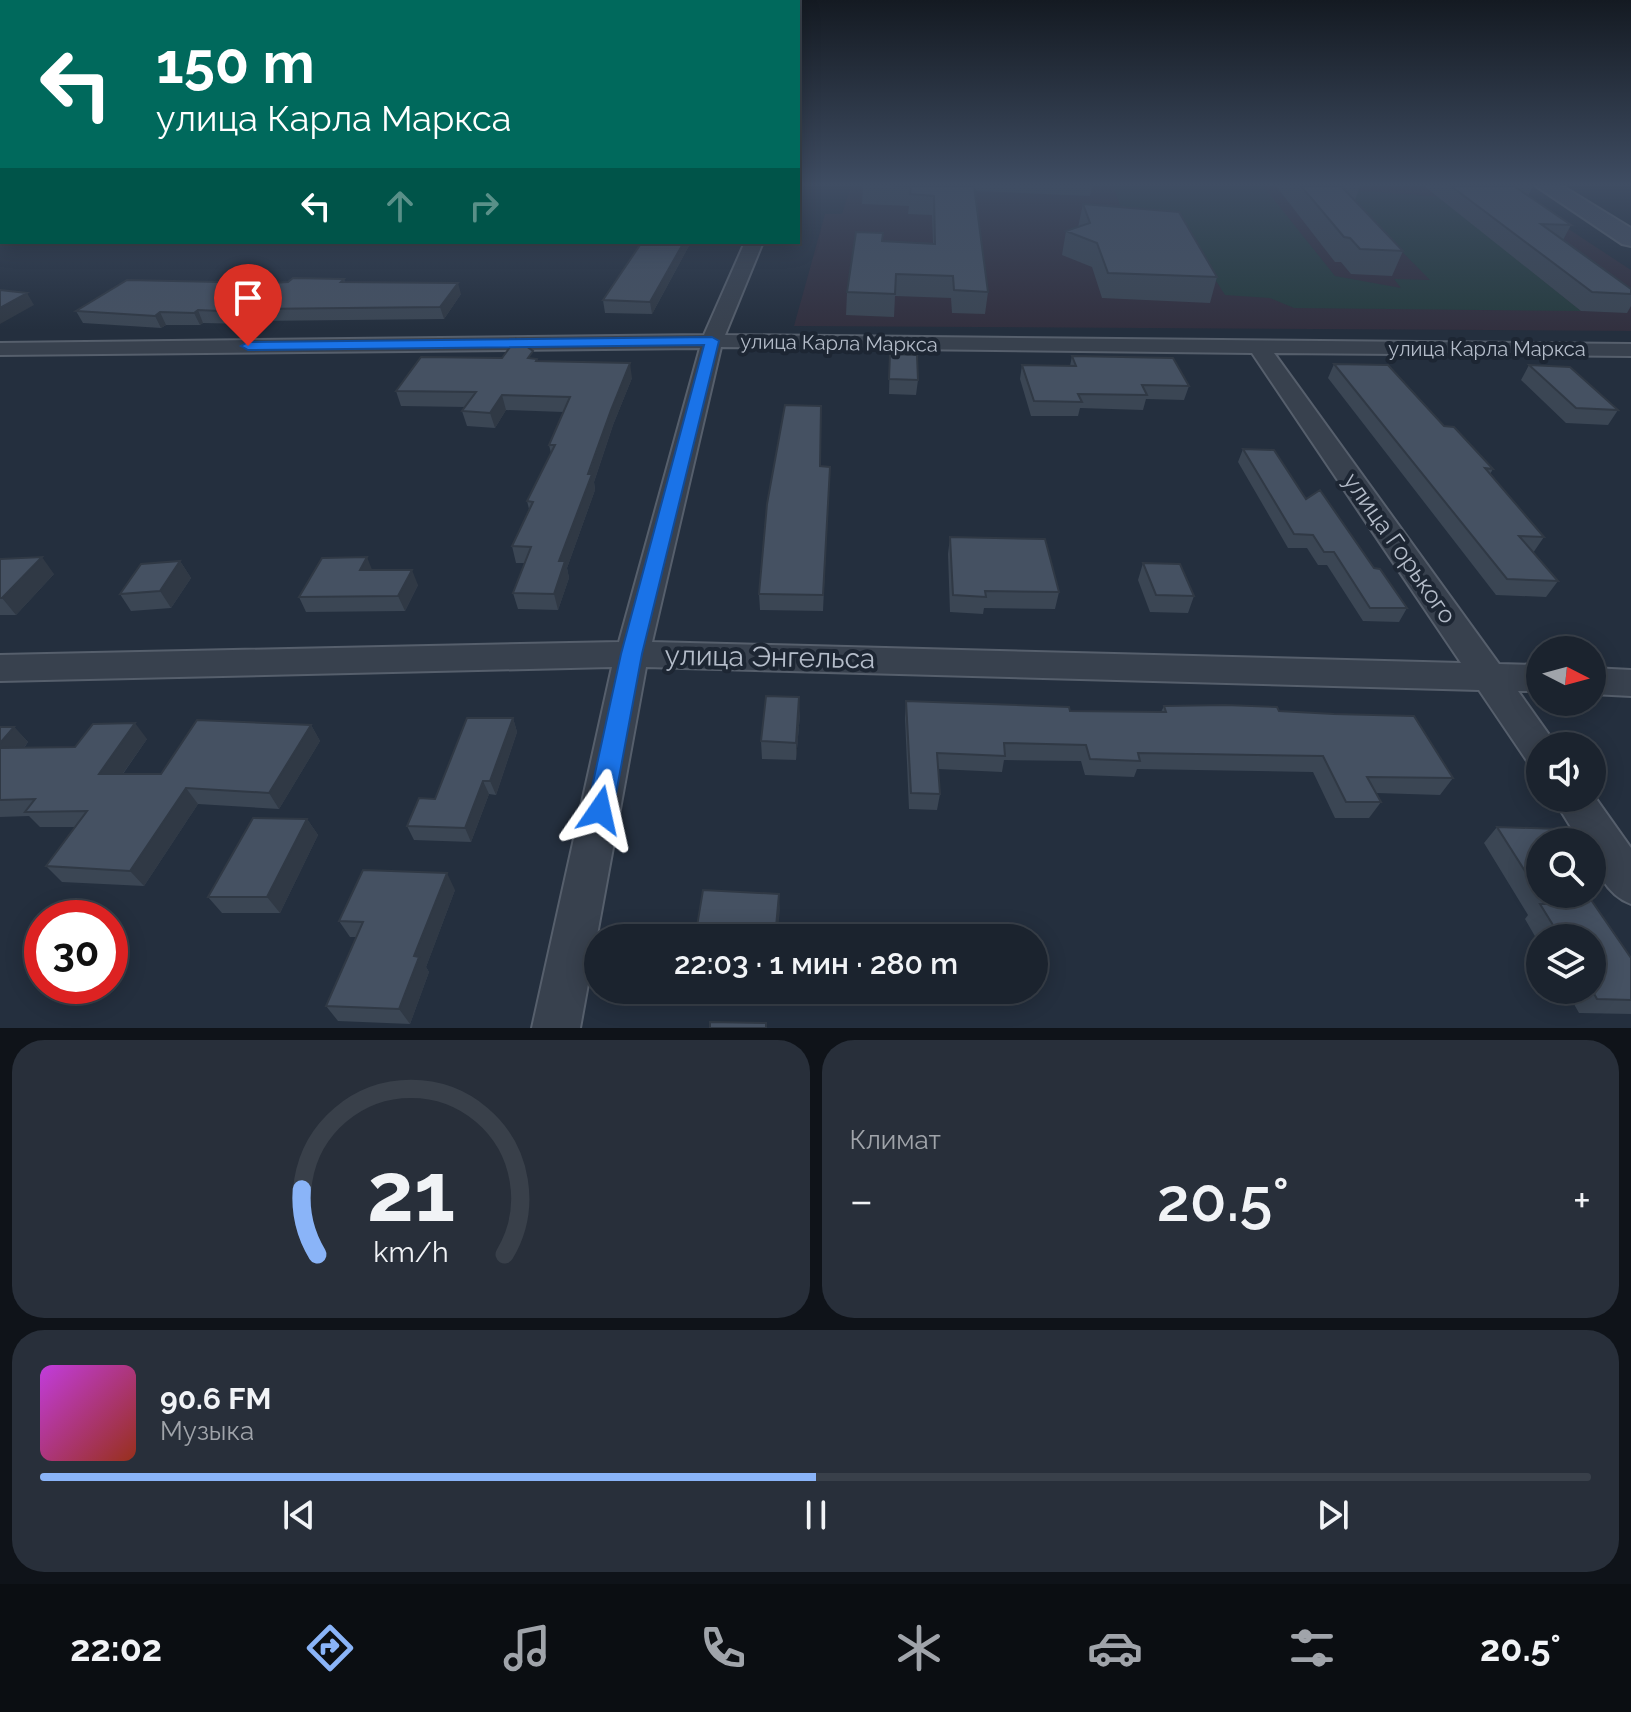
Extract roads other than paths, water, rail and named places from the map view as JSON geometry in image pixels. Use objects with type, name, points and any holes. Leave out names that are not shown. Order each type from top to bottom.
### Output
[{"type":"street","points":[[556,1028],[632,654],[712,341],[753,244]]},
{"type":"street","name":"улица Карла Маркса","points":[[0,349],[712,341],[1631,350]]},
{"type":"street","name":"улица Горького","points":[[1259,347],[1528,732]]},
{"type":"street","name":"улица Энгельса","points":[[0,668],[632,654],[1526,677]]},
{"type":"street","points":[[1606,682],[1631,683]]},
{"type":"street","points":[[1582,812],[1631,884]]}]
